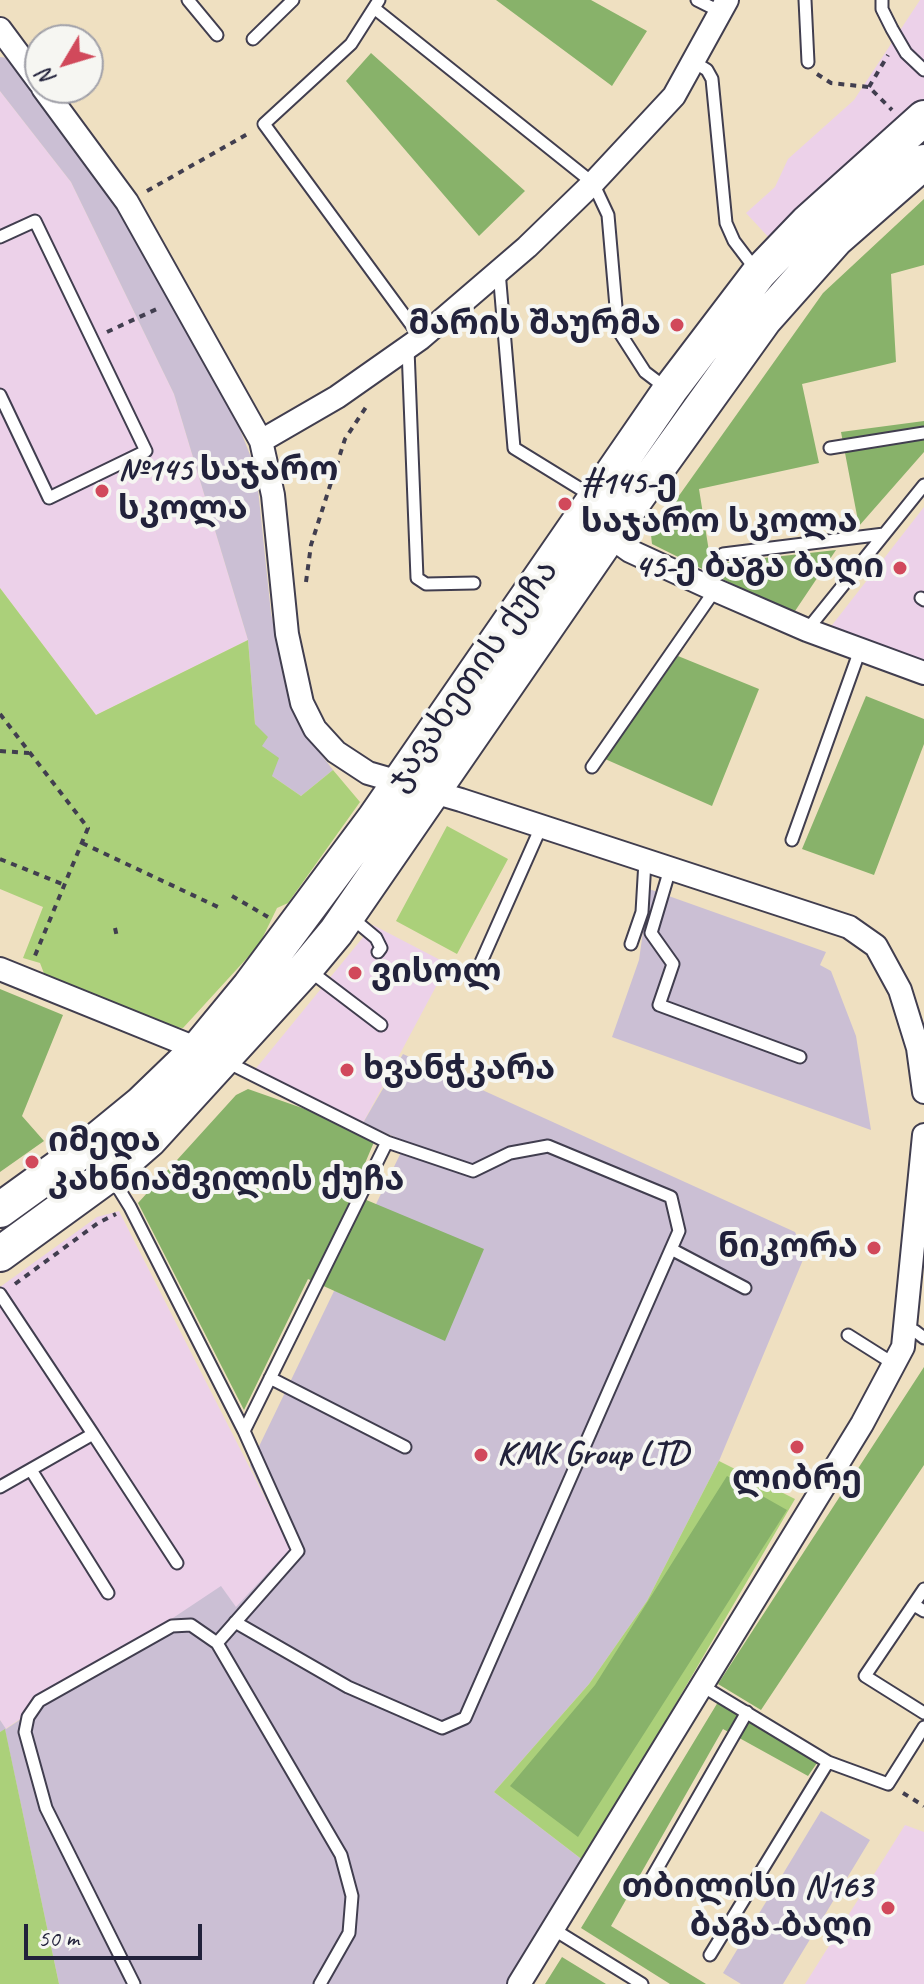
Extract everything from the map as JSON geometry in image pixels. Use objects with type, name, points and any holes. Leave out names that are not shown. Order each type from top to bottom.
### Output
[{"type":"main road","name":"ჯავახეთის ქუჩა","points":[[0,1254],[110,1174],[149,1140],[211,1055],[250,986],[398,784],[670,390],[759,273],[807,223],[918,124]]},
{"type":"main road","name":"ჯავახეთის ქუჩა","points":[[0,1210],[211,1055],[306,968],[349,914],[609,536],[764,320],[836,239],[924,162]]},
{"type":"street","points":[[261,441],[337,397],[415,343],[499,271],[593,183],[674,96],[724,6]]},
{"type":"street","points":[[0,30],[24,62]]},
{"type":"street","points":[[55,104],[127,202],[261,441],[273,495],[287,634],[302,703],[315,729],[336,752],[368,773],[398,784],[434,791],[849,927],[876,946],[900,990],[918,1048],[924,1092]]},
{"type":"street","points":[[609,536],[630,551],[715,590],[807,630],[924,673]]},
{"type":"street","points":[[0,969],[211,1055]]},
{"type":"street","points":[[519,1984],[704,1687],[912,1340],[924,1135]]},
{"type":"lane","points":[[188,0],[217,35]]},
{"type":"lane","points":[[253,39],[293,0]]},
{"type":"lane","points":[[697,0],[724,6]]},
{"type":"lane","points":[[805,0],[808,62]]},
{"type":"lane","points":[[882,0],[882,9],[900,43],[924,70]]},
{"type":"lane","points":[[474,583],[426,584],[417,578],[415,343],[264,124],[351,44],[376,4],[593,183],[608,215],[618,330],[645,372],[670,390]]},
{"type":"lane","points":[[694,62],[707,70],[712,79],[726,223],[734,241],[759,273]]},
{"type":"lane","points":[[0,237],[35,221],[146,451],[49,498],[0,395]]},
{"type":"lane","points":[[499,271],[514,448],[596,499]]},
{"type":"lane","points":[[830,448],[924,433]]},
{"type":"lane","points":[[807,630],[924,485]]},
{"type":"lane","points":[[723,554],[884,534]]},
{"type":"lane","points":[[592,767],[715,590]]},
{"type":"lane","points":[[792,840],[860,650]]},
{"type":"lane","points":[[478,969],[541,827]]},
{"type":"lane","points":[[631,944],[642,912],[645,861]]},
{"type":"lane","points":[[670,869],[651,933],[673,964],[659,1005],[800,1057]]},
{"type":"lane","points":[[349,914],[376,938],[381,948],[378,952]]},
{"type":"lane","points":[[306,968],[348,992],[381,1025]]},
{"type":"lane","points":[[211,1055],[387,1142],[473,1171],[510,1153],[548,1146],[671,1197],[679,1231],[465,1718],[442,1728],[348,1687],[235,1622]]},
{"type":"lane","points":[[244,1431],[387,1142]]},
{"type":"lane","points":[[110,1174],[130,1207],[244,1431],[298,1551],[217,1643]]},
{"type":"lane","points":[[671,1249],[745,1288]]},
{"type":"lane","points":[[0,1294],[177,1563]]},
{"type":"lane","points":[[848,1335],[912,1340]]},
{"type":"lane","points":[[270,1378],[405,1447]]},
{"type":"lane","points":[[0,1487],[93,1434]]},
{"type":"lane","points":[[31,1470],[108,1593]]},
{"type":"lane","points":[[924,1589],[919,1608],[865,1676],[924,1713]]},
{"type":"lane","points":[[134,1984],[46,1808],[25,1732],[28,1717],[39,1701],[172,1626],[191,1625],[217,1643],[341,1855],[352,1896],[349,1933],[320,1984]]},
{"type":"lane","points":[[704,1687],[828,1762],[888,1784],[924,1727]]},
{"type":"lane","points":[[650,1881],[747,1712]]},
{"type":"lane","points":[[710,1955],[828,1762]]},
{"type":"lane","points":[[553,1929],[642,1984]]},
{"type":"path","points":[[869,87],[887,56],[900,43]]},
{"type":"path","points":[[808,62],[818,75],[831,83],[869,87],[918,124]]},
{"type":"path","points":[[127,202],[264,124]]},
{"type":"path","points":[[92,340],[181,298]]},
{"type":"path","points":[[305,591],[311,545],[345,439],[373,396]]},
{"type":"path","points":[[0,714],[88,828],[62,884],[27,979]]},
{"type":"path","points":[[0,751],[29,753]]},
{"type":"path","points":[[82,843],[218,907]]},
{"type":"path","points":[[0,859],[62,884]]},
{"type":"path","points":[[232,896],[274,920]]},
{"type":"path","points":[[115,928],[117,937]]},
{"type":"path","points":[[0,1294],[98,1223],[130,1207]]},
{"type":"path","points":[[888,1784],[924,1806]]},
{"type":"shaded area","points":[[920,0],[924,0],[924,106],[772,241],[746,213],[775,187],[788,159],[854,100]]},
{"type":"shaded area","points":[[0,57],[9,58],[24,70],[24,104],[47,104],[117,208],[239,427],[256,470],[271,613],[287,686],[310,740],[333,770],[301,796],[272,776],[255,724],[248,640],[174,394],[71,182],[0,91]]},
{"type":"shaded area","name":"№145 საჯარო სკოლა","points":[[0,91],[71,182],[174,394],[248,640],[96,715],[0,588]]},
{"type":"shaded area","name":"45-ე ბაგა ბაღი","points":[[924,507],[924,660],[829,629]]},
{"type":"shaded area","points":[[649,889],[826,952],[820,965],[831,971],[856,1036],[871,1130],[612,1037],[639,960]]},
{"type":"shaded area","points":[[373,925],[448,964],[363,1123],[253,1072]]},
{"type":"shaded area","points":[[403,1054],[795,1232],[805,1255],[719,1461],[647,1601],[589,1684],[494,1792],[584,1861],[510,1984],[59,1984],[5,1730],[0,1732],[0,1720],[6,1729],[221,1586],[236,1607],[290,1549],[250,1465],[406,1142],[363,1123]]},
{"type":"shaded area","points":[[119,1211],[291,1549],[236,1608],[221,1587],[5,1729],[0,1720],[0,1287],[97,1217]]},
{"type":"shaded area","points":[[821,1811],[870,1840],[783,1984],[741,1984],[723,1973]]},
{"type":"shaded area","name":"თბილისი N163 ბაგა-ბაღი","points":[[905,1825],[924,1832],[924,1984],[805,1984]]},
{"type":"green space","points":[[496,0],[591,0],[647,31],[612,86]]},
{"type":"green space","points":[[371,53],[525,191],[479,236],[346,81]]},
{"type":"green space","points":[[924,199],[924,265],[891,274],[896,362],[802,384],[819,463],[699,489],[711,564],[836,550],[793,614],[652,544],[651,535],[823,293]]},
{"type":"green space","points":[[924,421],[924,452],[859,526],[841,432]]},
{"type":"green space","points":[[0,588],[96,715],[248,640],[255,724],[268,737],[262,746],[279,758],[272,776],[301,796],[333,770],[360,802],[288,903],[277,908],[259,945],[183,1028],[165,1026],[45,976],[40,963],[23,958],[43,907],[0,889]]},
{"type":"green space","points":[[678,656],[759,689],[712,806],[605,759]]},
{"type":"green space","points":[[866,696],[924,719],[924,744],[874,875],[802,849]]},
{"type":"green space","points":[[447,826],[508,859],[457,954],[396,921]]},
{"type":"green space","points":[[0,989],[63,1015],[22,1116],[44,1141],[0,1172]]},
{"type":"green space","points":[[248,1089],[359,1128],[374,1142],[352,1194],[484,1249],[445,1341],[308,1279],[244,1410],[138,1203],[236,1095]]},
{"type":"green space","points":[[924,1367],[924,1465],[761,1710],[718,1684]]},
{"type":"green space","points":[[719,1461],[795,1499],[584,1861],[494,1792],[589,1684],[647,1601]]},
{"type":"green space","points":[[727,1476],[787,1510],[578,1837],[510,1786],[595,1685]]},
{"type":"green space","points":[[718,1702],[817,1763],[808,1776],[723,1729],[611,1926],[706,1984],[670,1984],[581,1928]]},
{"type":"green space","points":[[5,1729],[59,1984],[0,1984],[0,1732]]},
{"type":"green space","points":[[562,1957],[606,1984],[545,1984]]},
{"type":"place","name":"მარის შაურმა","points":[[677,325]]},
{"type":"place","name":"№145 საჯარო სკოლა","points":[[102,491]]},
{"type":"place","name":"#145-ე საჯარო სკოლა","points":[[565,504]]},
{"type":"place","name":"45-ე ბაგა ბაღი","points":[[900,568]]},
{"type":"place","name":"ვისოლ","points":[[355,973]]},
{"type":"place","name":"ხვანჭკარა","points":[[347,1070]]},
{"type":"place","name":"იმედა კახნიაშვილის ქუჩა","points":[[32,1162]]},
{"type":"place","name":"ნიკორა","points":[[874,1248]]},
{"type":"place","name":"ლიბრე","points":[[797,1447]]},
{"type":"place","name":"KMK Group LTD","points":[[481,1455]]},
{"type":"place","name":"თბილისი N163 ბაგა-ბაღი","points":[[888,1908]]}]
